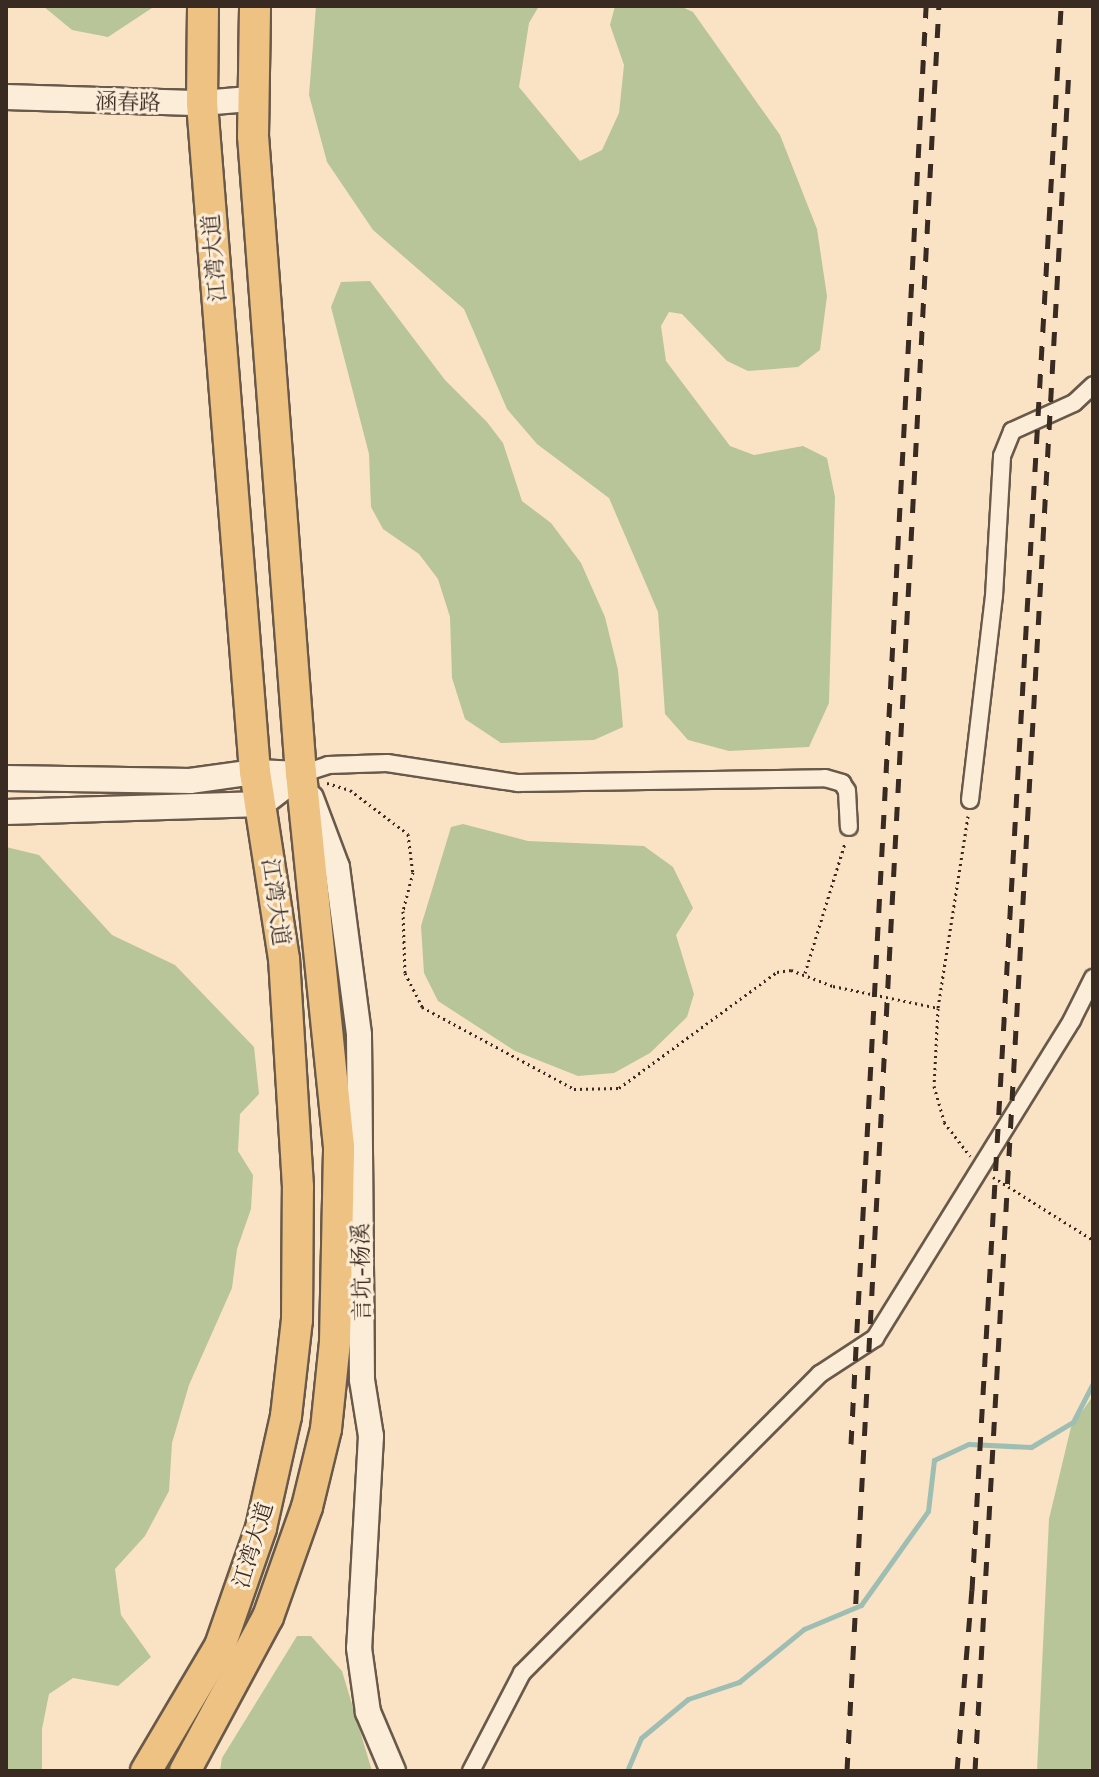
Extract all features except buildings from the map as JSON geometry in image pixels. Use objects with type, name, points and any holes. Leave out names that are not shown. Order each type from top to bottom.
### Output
[{"type":"highway","name":"江湾大道","points":[[146,1771],[220,1646],[261,1528],[286,1416],[297,1320],[298,1187],[284,959],[255,772],[202,103],[203,6]]},
{"type":"highway","name":"江湾大道","points":[[185,1771],[268,1617],[307,1507],[326,1429],[335,1342],[339,1147],[301,774],[250,99],[255,6]]},
{"type":"main road","name":"涵春路","points":[[6,97],[202,103],[250,99]]},
{"type":"main road","points":[[6,778],[190,781],[255,772],[301,774]]},
{"type":"main road","points":[[6,812],[262,804],[301,774]]},
{"type":"main road","name":"言坑-杨溪","points":[[301,774],[337,867],[359,1035],[362,1380],[371,1436],[359,1648],[368,1712],[393,1771]]},
{"type":"street","points":[[970,800],[994,596],[1002,456],[1012,431],[1074,403],[1093,385]]},
{"type":"street","points":[[301,774],[328,765],[387,763],[518,783],[825,778],[842,783],[847,791],[849,827]]},
{"type":"street","points":[[471,1771],[522,1673],[820,1374],[875,1338],[1072,1020],[1093,978]]},
{"type":"path","points":[[301,774],[350,790],[408,834],[413,872],[403,911],[405,973],[422,1007],[574,1089],[619,1088],[777,972],[805,974],[833,986],[938,1008]]},
{"type":"path","points":[[970,800],[938,1008],[934,1086],[944,1122],[979,1168],[1093,1240]]},
{"type":"path","points":[[805,974],[849,827]]},
{"type":"green space","points":[[43,6],[155,6],[108,37],[72,30]]},
{"type":"green space","points":[[316,6],[539,6],[529,23],[519,87],[580,161],[602,150],[619,113],[624,65],[610,25],[615,6],[680,6],[693,12],[780,135],[817,229],[827,296],[820,350],[798,367],[748,371],[727,361],[682,314],[669,312],[661,326],[666,361],[730,446],[754,455],[803,446],[827,458],[835,497],[829,703],[809,747],[729,751],[688,740],[665,714],[658,612],[609,498],[537,444],[507,409],[464,309],[373,230],[327,162],[309,95]]},
{"type":"green space","points":[[370,281],[445,380],[487,422],[503,443],[522,501],[551,523],[581,563],[605,617],[618,670],[623,727],[594,740],[501,743],[465,719],[452,678],[450,617],[438,579],[419,554],[383,529],[371,507],[369,454],[331,307],[341,282]]},
{"type":"green space","points":[[463,824],[528,841],[644,846],[673,867],[693,908],[676,935],[694,994],[687,1017],[650,1053],[614,1073],[578,1076],[515,1051],[438,1001],[424,973],[421,926],[451,827]]},
{"type":"green space","points":[[6,847],[39,855],[112,935],[175,965],[254,1047],[259,1094],[240,1114],[238,1151],[253,1175],[251,1209],[237,1249],[232,1288],[189,1385],[172,1443],[169,1491],[145,1536],[115,1569],[121,1615],[151,1657],[118,1686],[73,1678],[49,1694],[42,1729],[42,1771],[6,1771]]},
{"type":"green space","points":[[1093,1396],[1093,1771],[1037,1771],[1049,1519],[1071,1427]]},
{"type":"green space","points":[[297,1636],[311,1636],[342,1671],[372,1771],[220,1771],[222,1758]]},
{"type":"waterway","points":[[627,1771],[641,1738],[688,1699],[739,1682],[804,1629],[861,1605],[928,1511],[934,1460],[969,1444],[1031,1447],[1073,1422],[1093,1383]]},
{"type":"railway","points":[[851,1444],[926,6]]},
{"type":"railway","points":[[847,1771],[939,6]]},
{"type":"railway","points":[[957,1771],[972,1590],[1061,6]]},
{"type":"railway","points":[[975,1771],[1069,66]]}]
